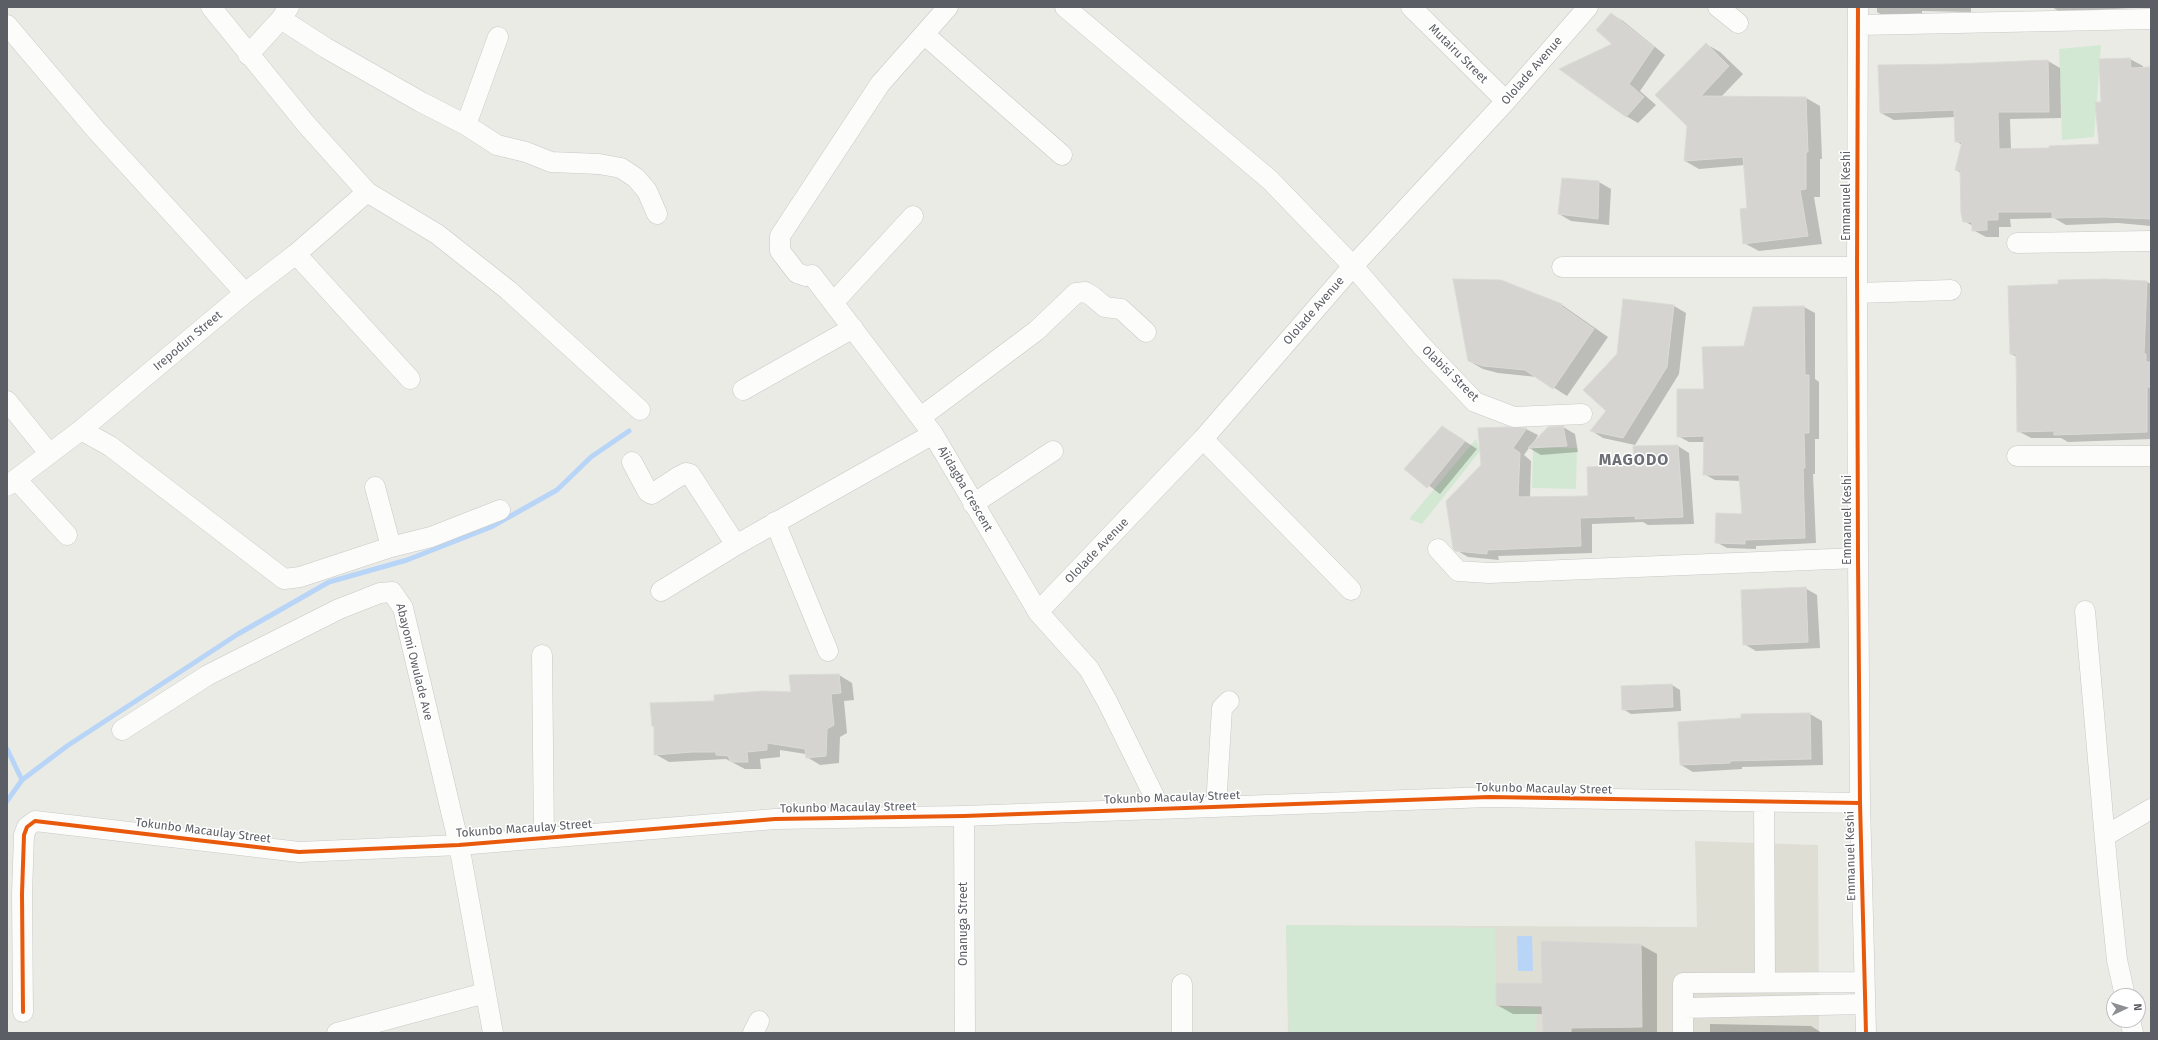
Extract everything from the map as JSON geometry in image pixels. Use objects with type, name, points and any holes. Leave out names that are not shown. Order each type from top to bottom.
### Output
[{"type":"street","points":[[211,7],[248,55],[306,124],[367,192],[437,234],[508,290],[640,410]]},
{"type":"street","name":"Ajidagba Crescent","points":[[948,7],[925,35],[880,84],[780,236],[780,251],[797,273],[806,276],[812,275],[933,434],[1038,612],[1089,669],[1107,701],[1160,808]]},
{"type":"street","name":"Olabisi Street","points":[[1065,7],[1270,180],[1353,266],[1421,345],[1475,402],[1514,417],[1582,414]]},
{"type":"street","name":"Mutairu Street","points":[[1411,7],[1506,101]]},
{"type":"street","name":"Ololade Avenue","points":[[1038,612],[1203,439],[1353,266],[1506,101],[1588,7]]},
{"type":"street","points":[[1718,7],[1738,22]]},
{"type":"street","points":[[248,55],[285,13],[326,48],[421,102],[466,125],[497,145],[526,152],[551,162],[599,164],[621,168],[636,178],[647,191],[657,214]]},
{"type":"street","points":[[1858,16],[2151,19]]},
{"type":"street","name":"Emmanuel Keshi","points":[[1858,16],[1858,558],[1860,803],[1864,1004],[1866,1033]]},
{"type":"street","points":[[7,25],[96,130],[245,293]]},
{"type":"street","points":[[925,35],[1062,154]]},
{"type":"street","points":[[466,125],[498,37]]},
{"type":"street","name":"Irepodun Street","points":[[12,483],[49,453],[81,430],[245,293],[296,254],[367,192]]},
{"type":"street","points":[[833,303],[913,216]]},
{"type":"street","points":[[2017,243],[2151,241]]},
{"type":"street","points":[[296,254],[410,379]]},
{"type":"street","points":[[1562,267],[1857,267]]},
{"type":"street","points":[[1857,293],[1951,290]]},
{"type":"street","points":[[921,417],[1036,331],[1076,293],[1085,292],[1105,307],[1120,309],[1146,332]]},
{"type":"street","points":[[743,390],[853,328]]},
{"type":"street","points":[[7,400],[49,453]]},
{"type":"street","points":[[81,430],[110,446],[284,579],[300,577],[391,547],[431,537],[500,510]]},
{"type":"street","points":[[661,591],[775,522],[933,434]]},
{"type":"street","points":[[1203,439],[1351,590]]},
{"type":"street","points":[[973,504],[1053,451]]},
{"type":"street","points":[[2017,456],[2151,456]]},
{"type":"street","points":[[632,462],[648,492],[652,494],[678,477],[686,473],[690,474],[736,545]]},
{"type":"street","points":[[12,483],[67,535]]},
{"type":"street","points":[[375,487],[391,547]]},
{"type":"street","points":[[775,522],[828,651]]},
{"type":"street","points":[[1438,549],[1458,571],[1489,573],[1858,558]]},
{"type":"street","name":"Abayomi Owulade Ave","points":[[122,730],[208,675],[339,609],[380,593],[392,592],[403,608],[459,845],[493,1033]]},
{"type":"street","points":[[2085,611],[2117,960],[2123,988]]},
{"type":"street","points":[[542,655],[544,838]]},
{"type":"street","points":[[1216,807],[1222,708],[1229,702]]},
{"type":"street","name":"Tokunbo Macaulay Street","points":[[23,1012],[22,894],[24,835],[27,826],[35,821],[298,852],[459,845],[775,819],[964,816],[1489,797],[1860,803]]},
{"type":"street","points":[[1764,802],[1765,982]]},
{"type":"street","points":[[2105,836],[2151,809]]},
{"type":"street","name":"Onanuga Street","points":[[964,816],[965,1033]]},
{"type":"street","points":[[1683,1033],[1683,983],[1864,982]]},
{"type":"street","points":[[1182,984],[1182,1033]]},
{"type":"street","points":[[337,1033],[485,993]]},
{"type":"street","points":[[1683,1008],[1864,1004]]},
{"type":"shaded area","points":[[1695,841],[1818,845],[1819,1033],[1288,1033],[1286,925],[1697,927]]},
{"type":"green space","points":[[2101,45],[2094,137],[2062,140],[2059,49]]},
{"type":"green space","points":[[1476,439],[1480,451],[1422,524],[1409,519]]},
{"type":"green space","points":[[1533,447],[1577,448],[1576,489],[1532,488]]},
{"type":"green space","points":[[1286,925],[1495,928],[1496,1007],[1537,1008],[1536,1033],[1289,1033]]},
{"type":"water","points":[[1517,936],[1532,936],[1533,971],[1518,971]]},
{"type":"building","points":[[1611,13],[1654,47],[1629,84],[1644,97],[1626,117],[1559,69],[1612,44],[1596,30]]},
{"type":"building","points":[[1706,43],[1729,66],[1701,96],[1806,97],[1808,152],[1806,152],[1806,189],[1800,190],[1808,236],[1743,244],[1740,209],[1747,208],[1743,157],[1684,161],[1687,126],[1655,95]]},
{"type":"building","points":[[2130,58],[2131,68],[2151,67],[2151,219],[2105,217],[2052,218],[2052,212],[1998,212],[1998,220],[1987,220],[1987,230],[1972,231],[1972,222],[1963,222],[1961,213],[1960,170],[1955,170],[1962,142],[1955,142],[1954,110],[1880,113],[1878,65],[1953,64],[2048,60],[2049,112],[1998,112],[1999,149],[2049,148],[2049,146],[2099,144],[2095,102],[2101,102],[2099,59]]},
{"type":"building","points":[[1562,178],[1599,181],[1598,219],[1558,214]]},
{"type":"building","points":[[1453,279],[1501,280],[1562,304],[1561,306],[1594,329],[1553,389],[1525,370],[1483,366],[1468,361]]},
{"type":"building","points":[[2104,279],[2147,281],[2144,354],[2146,354],[2146,362],[2151,362],[2151,387],[2147,387],[2147,432],[2054,435],[2054,431],[2017,432],[2016,354],[2010,354],[2008,286],[2058,284],[2058,280]]},
{"type":"building","points":[[1623,299],[1674,305],[1667,367],[1623,438],[1590,431],[1606,411],[1583,390],[1617,354]]},
{"type":"building","points":[[1804,306],[1805,375],[1809,375],[1809,433],[1804,433],[1805,468],[1803,468],[1805,538],[1745,540],[1745,544],[1715,543],[1716,513],[1742,514],[1739,475],[1703,475],[1704,436],[1677,437],[1677,389],[1704,389],[1702,347],[1744,346],[1753,307]]},
{"type":"building","points":[[1442,426],[1465,441],[1427,488],[1404,469]]},
{"type":"building","points":[[1563,426],[1567,446],[1528,448],[1548,427]]},
{"type":"building","points":[[1478,428],[1527,428],[1513,448],[1520,453],[1518,497],[1588,496],[1587,467],[1634,465],[1633,446],[1678,445],[1683,517],[1635,519],[1635,516],[1580,518],[1581,546],[1487,550],[1487,554],[1455,551],[1453,548],[1446,501],[1481,465]]},
{"type":"building","points":[[1806,587],[1808,642],[1743,645],[1741,590]]},
{"type":"building","points":[[839,674],[841,693],[831,694],[834,725],[827,729],[826,756],[806,758],[805,749],[767,743],[767,750],[747,752],[748,762],[731,762],[728,756],[716,755],[716,752],[654,755],[654,727],[652,726],[650,703],[714,701],[714,695],[762,691],[791,692],[789,675]]},
{"type":"building","points":[[1672,684],[1673,707],[1622,710],[1621,686]]},
{"type":"building","points":[[1810,713],[1811,759],[1730,761],[1730,763],[1680,765],[1678,722],[1741,718],[1741,714]]},
{"type":"building","points":[[1541,941],[1641,944],[1642,1027],[1571,1028],[1571,1033],[1543,1033],[1542,1006],[1496,1005],[1496,983],[1542,983]]},
{"type":"waterway","points":[[7,801],[22,780],[67,746],[238,634],[329,582],[407,560],[491,527],[557,490],[591,457],[629,431]]},
{"type":"waterway","points":[[7,749],[22,780]]},
{"type":"cycle path","points":[[1858,7],[1858,558],[1860,803],[1866,1033]]},
{"type":"cycle path","points":[[23,1012],[22,894],[24,835],[27,827],[35,821],[299,852],[459,845],[775,819],[964,816],[1489,797],[1860,803]]},
{"type":"district","name":"MAGODO","points":[[1634,461]]}]
